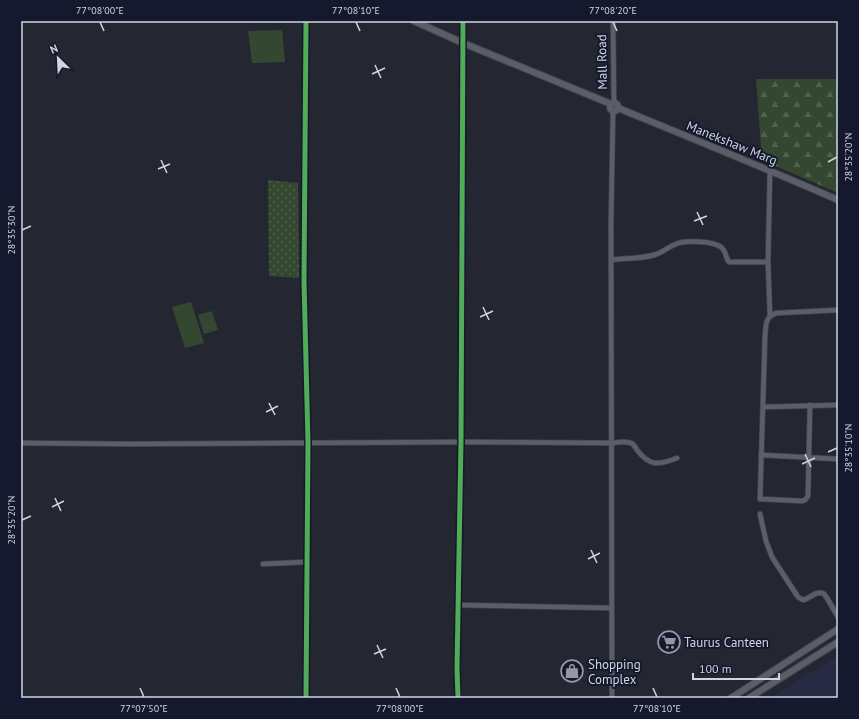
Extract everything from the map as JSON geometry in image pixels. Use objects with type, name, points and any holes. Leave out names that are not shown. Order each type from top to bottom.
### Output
[{"type":"street","points":[[306,21],[304,281],[308,442],[306,698]]},
{"type":"street","name":"Manekshaw Marg","points":[[414,21],[463,43],[770,170],[838,200]]},
{"type":"street","points":[[458,698],[457,668],[462,442],[463,21]]},
{"type":"street","name":"Mall Road","points":[[612,21],[614,106],[611,260],[612,698]]},
{"type":"street","points":[[770,170],[768,262],[770,316]]},
{"type":"street","points":[[611,260],[653,255],[684,242],[716,244],[724,251],[729,262],[768,262]]},
{"type":"street","points":[[810,406],[808,496],[802,501],[760,499],[765,336],[767,320],[770,316],[778,312],[838,310]]},
{"type":"street","points":[[763,407],[838,405]]},
{"type":"street","points":[[21,443],[630,442],[644,458],[649,461],[660,464],[677,458]]},
{"type":"street","points":[[761,455],[838,459]]},
{"type":"street","points":[[760,514],[766,541],[772,557],[798,597],[804,600],[817,593],[824,594],[838,617]]},
{"type":"street","points":[[263,564],[306,562]]},
{"type":"street","points":[[458,605],[612,608]]},
{"type":"street","points":[[731,698],[838,630]]},
{"type":"street","points":[[749,698],[838,642]]},
{"type":"shaded area","points":[[838,656],[838,698],[770,698],[821,666]]},
{"type":"green space","points":[[282,30],[285,62],[252,63],[248,31]]},
{"type":"green space","points":[[756,79],[838,79],[838,193],[762,160]]},
{"type":"green space","points":[[268,180],[298,183],[299,278],[269,276]]},
{"type":"green space","points":[[191,302],[204,343],[185,348],[172,307]]},
{"type":"green space","points":[[212,311],[218,330],[204,334],[198,315]]},
{"type":"cycle path","points":[[306,21],[304,281],[308,443],[306,698]]},
{"type":"cycle path","points":[[458,698],[457,668],[461,442],[463,21]]},
{"type":"place","name":"Taurus Canteen","points":[[669,642]]},
{"type":"place","name":"Shopping Complex","points":[[572,671]]}]
